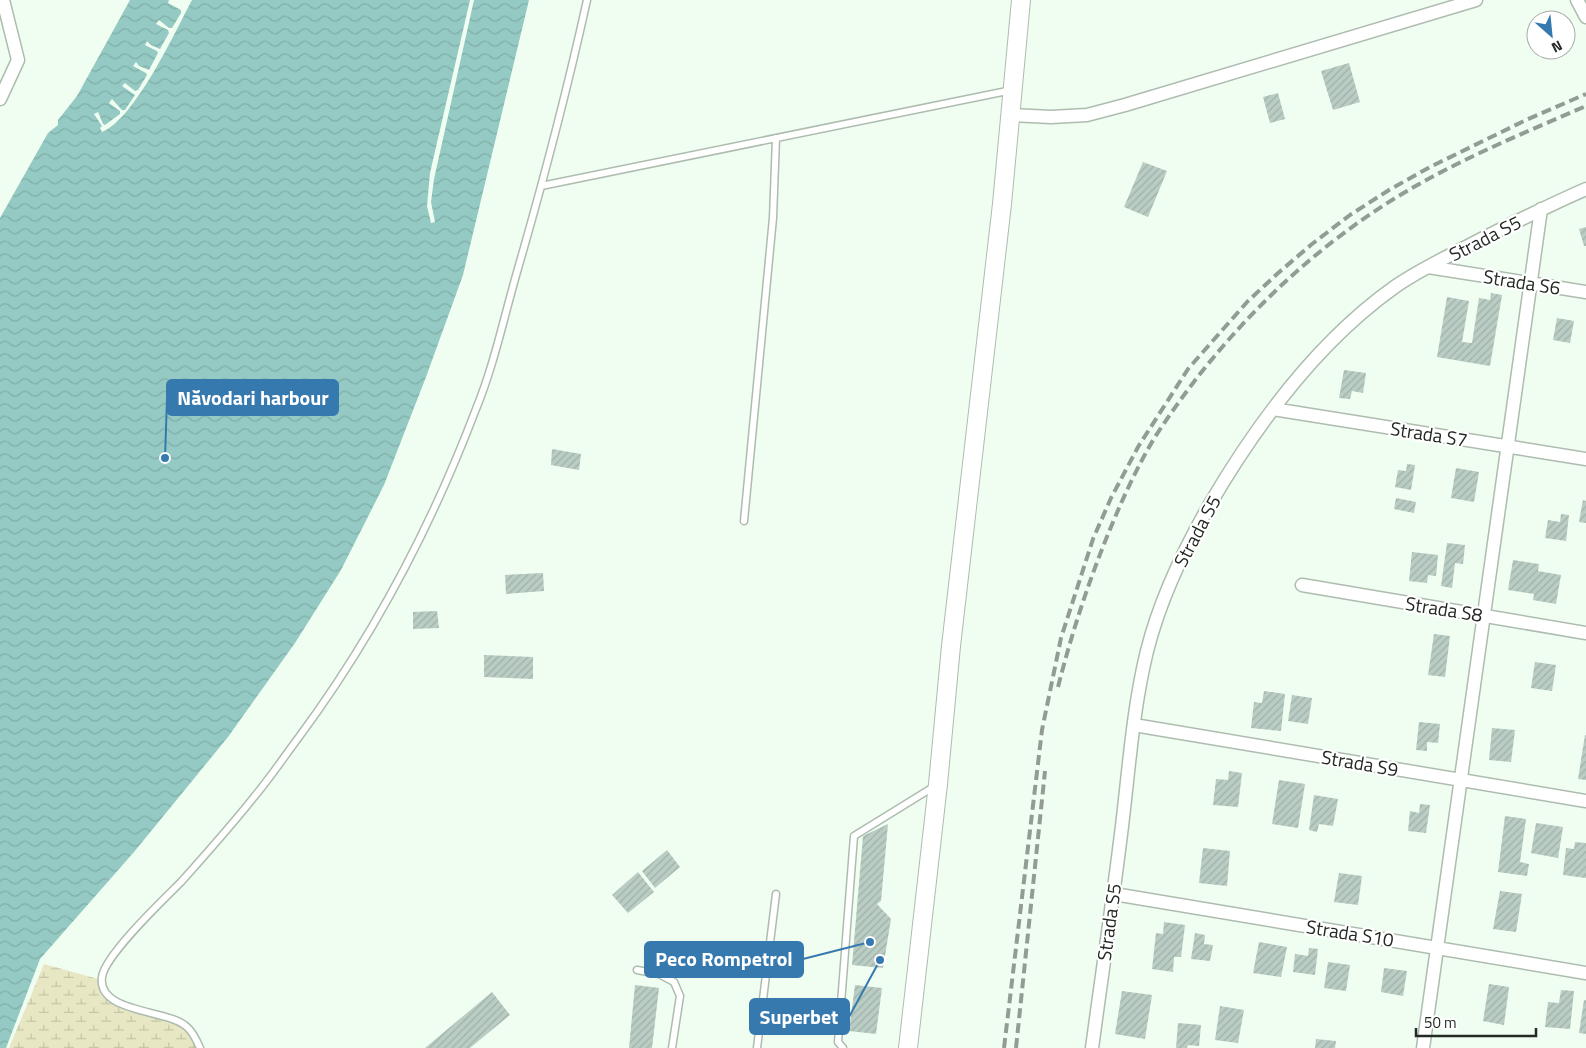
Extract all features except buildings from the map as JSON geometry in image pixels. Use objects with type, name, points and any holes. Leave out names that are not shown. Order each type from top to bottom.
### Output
[{"type":"main road","points":[[908,1048],[1011,115],[1021,0]]},
{"type":"street","points":[[1011,115],[1051,117],[1087,115],[1476,0]]},
{"type":"street","points":[[1577,0],[1586,17]]},
{"type":"street","points":[[0,99],[18,60],[2,3]]},
{"type":"street","name":"Strada S5","points":[[1092,1048],[1114,894],[1134,725],[1147,651],[1162,601],[1188,543],[1229,472],[1273,409],[1327,347],[1360,314],[1397,286],[1428,267],[1542,209],[1586,189]]},
{"type":"street","points":[[1423,1048],[1542,209]]},
{"type":"street","name":"Strada S6","points":[[1428,267],[1586,292]]},
{"type":"street","name":"Strada S7","points":[[1273,409],[1586,459]]},
{"type":"street","name":"Strada S8","points":[[1302,585],[1586,632]]},
{"type":"street","name":"Strada S9","points":[[1134,725],[1586,801]]},
{"type":"street","name":"Strada S10","points":[[1114,894],[1586,973]]},
{"type":"lane","points":[[200,1048],[187,1026],[173,1018],[138,1010],[114,1001],[105,991],[102,980],[106,966],[128,938],[255,797],[305,729],[361,647],[435,509],[478,406],[542,186],[587,0]]},
{"type":"lane","points":[[542,186],[1013,90]]},
{"type":"lane","points":[[744,521],[773,218],[776,138]]},
{"type":"lane","points":[[842,1048],[837,1045],[854,836],[938,784]]},
{"type":"lane","points":[[757,1048],[776,894]]},
{"type":"lane","points":[[637,970],[659,974],[674,982],[680,996],[672,1048]]},
{"type":"green space","points":[[44,964],[102,980],[114,1001],[187,1026],[200,1048],[9,1048]]},
{"type":"water","points":[[130,0],[169,0],[168,3],[181,10],[181,13],[172,28],[169,28],[159,20],[156,24],[168,30],[169,33],[160,49],[147,41],[145,45],[158,53],[149,70],[139,66],[136,62],[133,66],[147,75],[138,90],[135,91],[125,83],[122,86],[135,95],[125,110],[122,110],[112,99],[109,103],[120,111],[120,114],[105,125],[98,112],[94,114],[102,126],[100,128],[102,132],[115,124],[140,93],[165,52],[192,0],[470,0],[430,173],[427,206],[431,223],[435,222],[431,202],[434,179],[474,0],[529,0],[463,275],[384,485],[341,570],[295,643],[228,737],[134,852],[40,959],[6,1048],[0,1048],[0,218],[48,133],[58,125],[58,120],[77,96]]},
{"type":"railway","points":[[1004,1048],[1042,730],[1061,638],[1093,539],[1111,498],[1138,447],[1188,369],[1248,301],[1312,244],[1350,215],[1430,167],[1526,120],[1586,94]]},
{"type":"railway","points":[[1058,687],[1091,578],[1107,536],[1134,476],[1155,437],[1180,400],[1236,331],[1299,269],[1334,241],[1407,191],[1450,167],[1586,106]]},
{"type":"railway","points":[[1016,1048],[1045,771]]},
{"type":"place","name":"Năvodari harbour","points":[[165,458]]},
{"type":"place","name":"Peco Rompetrol","points":[[870,942]]},
{"type":"place","name":"Superbet","points":[[880,960]]}]
